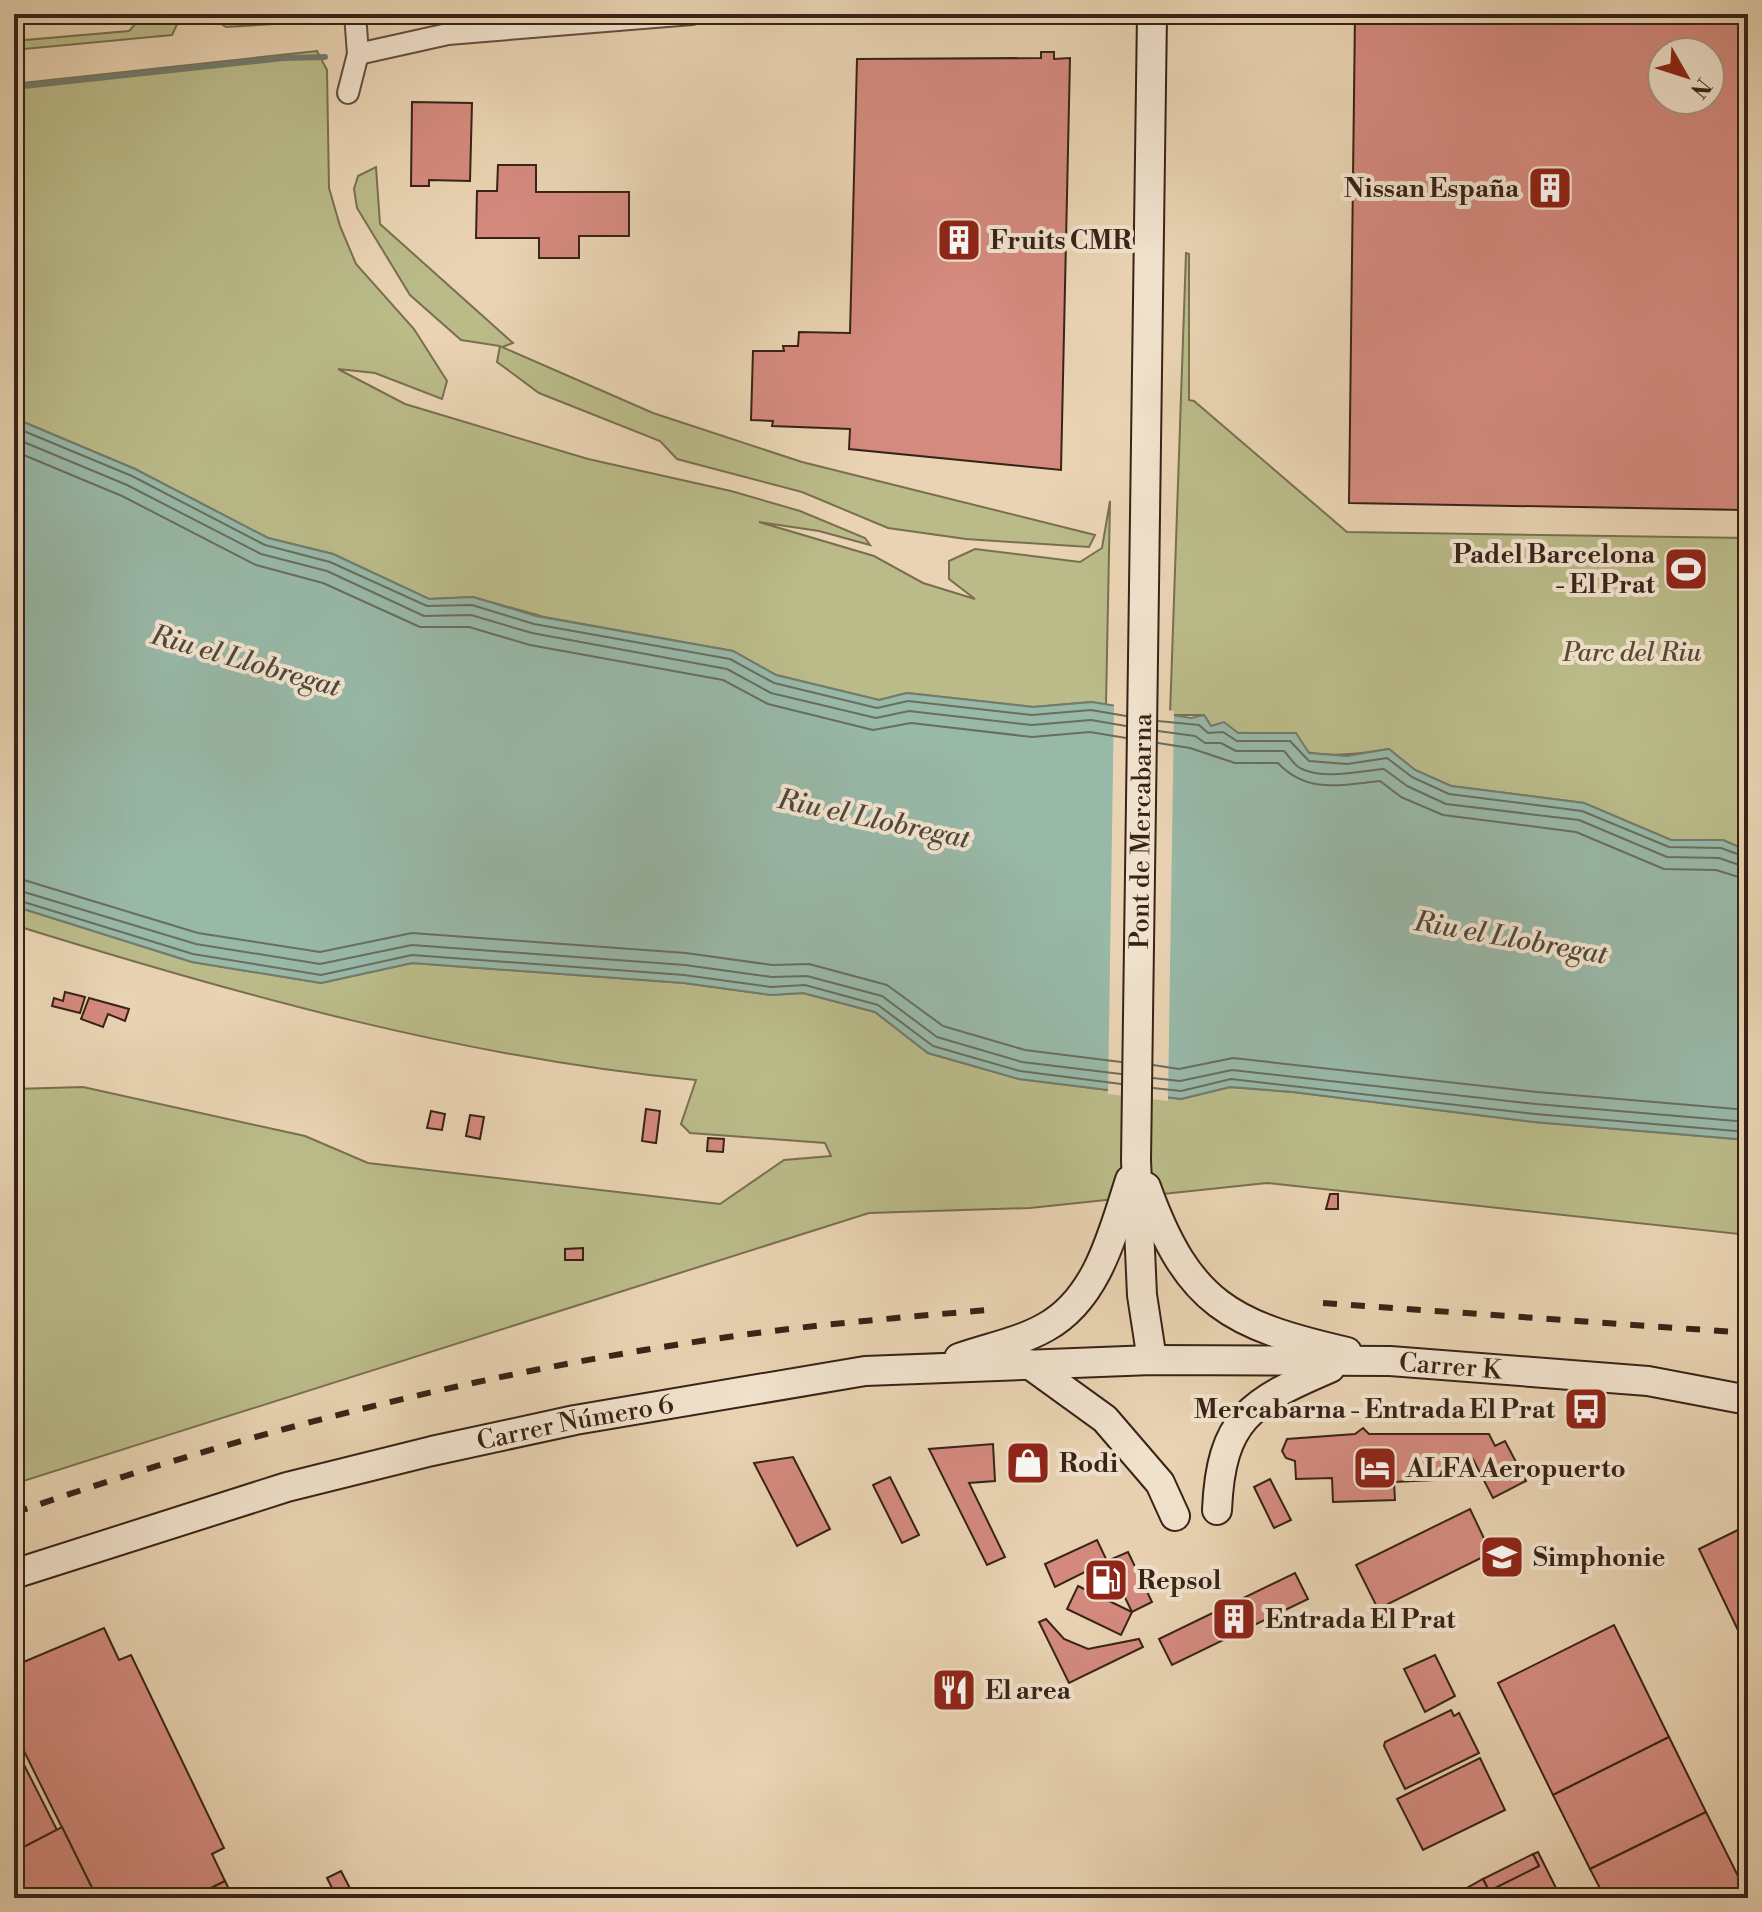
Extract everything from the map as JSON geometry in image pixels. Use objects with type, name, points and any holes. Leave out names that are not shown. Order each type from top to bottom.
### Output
[{"type":"main road","name":"Pont de Mercabarna","points":[[1136,1160],[1147,500],[1147,20]]},
{"type":"main road","points":[[1136,1160],[1142,1295],[1152,1360]]},
{"type":"main road","points":[[1136,1160],[1163,1234],[1183,1269],[1215,1303],[1265,1331],[1390,1361]]},
{"type":"main road","points":[[936,1366],[1043,1329],[1079,1300],[1107,1247],[1136,1160]]},
{"type":"main road","name":"Carrer K","points":[[1152,1360],[1390,1361],[1648,1381],[1748,1400]]},
{"type":"main road","name":"Carrer Número 6","points":[[14,1574],[287,1487],[432,1451],[695,1399],[865,1371],[936,1366],[1111,1364],[1152,1360]]},
{"type":"main road","points":[[1217,1510],[1218,1471],[1224,1451],[1248,1414],[1279,1391],[1340,1363]]},
{"type":"main road","points":[[1029,1364],[1105,1419],[1160,1483],[1175,1516]]},
{"type":"street","points":[[348,93],[358,54],[355,14]]},
{"type":"street","points":[[358,54],[448,34],[692,14]]},
{"type":"green space","points":[[144,14],[182,14],[172,35],[14,50],[14,41],[129,31]]},
{"type":"green space","points":[[205,14],[312,14],[306,22],[226,27]]},
{"type":"green space","points":[[317,51],[327,70],[329,188],[340,226],[356,264],[414,329],[447,381],[442,399],[375,373],[338,369],[405,404],[588,459],[731,491],[800,511],[865,538],[870,545],[819,531],[759,522],[874,556],[923,583],[975,599],[949,579],[949,561],[975,549],[1080,562],[1102,548],[1110,501],[1106,705],[1092,702],[1033,707],[907,693],[879,700],[776,675],[733,651],[544,617],[473,597],[429,599],[333,554],[268,538],[135,469],[14,418],[14,84]]},
{"type":"green space","points":[[376,167],[380,224],[513,343],[502,347],[653,413],[802,462],[1095,535],[1089,547],[966,539],[888,528],[802,492],[677,459],[660,441],[539,393],[497,362],[500,346],[461,340],[410,295],[357,208],[354,189],[358,176]]},
{"type":"green space","name":"Parc del Riu","points":[[1186,253],[1189,254],[1189,400],[1194,401],[1347,532],[1748,538],[1748,851],[1723,840],[1671,840],[1584,803],[1451,786],[1415,770],[1389,749],[1341,755],[1312,753],[1259,734],[1238,733],[1224,723],[1211,726],[1204,715],[1170,715]]},
{"type":"green space","points":[[14,906],[192,962],[321,983],[412,963],[684,983],[771,995],[803,993],[875,1012],[928,1053],[1019,1079],[1181,1099],[1230,1087],[1293,1092],[1534,1122],[1748,1140],[1748,1235],[1267,1183],[1030,1208],[869,1213],[14,1484],[14,1089],[83,1087],[305,1136],[368,1163],[720,1204],[784,1160],[831,1156],[825,1143],[690,1133],[681,1124],[696,1080],[522,1056],[266,999],[14,925]]},
{"type":"water","name":"Riu el Llobregat","points":[[14,418],[135,469],[268,538],[333,554],[429,599],[473,597],[536,616],[733,651],[776,675],[879,700],[907,693],[1033,707],[1092,702],[1191,718],[1204,715],[1211,726],[1224,722],[1238,733],[1296,733],[1309,753],[1347,756],[1389,749],[1415,770],[1451,786],[1584,803],[1671,840],[1723,840],[1748,851],[1748,1140],[1534,1122],[1293,1092],[1230,1087],[1181,1099],[1019,1079],[928,1053],[875,1012],[803,993],[771,995],[684,983],[412,963],[321,983],[192,962],[14,906]]},
{"type":"pier","points":[[1114,702],[1174,711],[1168,1101],[1108,1094]]},
{"type":"building","name":"Nissan España","points":[[1355,14],[1748,14],[1745,510],[1349,503]]},
{"type":"building","name":"Fruits CMR","points":[[1041,52],[1054,52],[1054,59],[1070,58],[1061,470],[849,449],[850,429],[772,426],[773,421],[751,420],[753,351],[784,351],[783,346],[798,346],[799,332],[850,333],[857,59],[1041,58]]},
{"type":"building","points":[[412,102],[472,103],[470,181],[429,180],[429,186],[411,186]]},
{"type":"building","points":[[498,165],[536,165],[536,192],[629,192],[629,236],[579,236],[579,258],[539,258],[539,238],[476,238],[477,191],[497,191]]},
{"type":"building","points":[[65,992],[85,997],[80,1013],[52,1006],[54,998],[63,1001]]},
{"type":"building","points":[[89,998],[129,1009],[125,1021],[108,1014],[103,1027],[81,1019]]},
{"type":"building","points":[[646,1109],[660,1111],[656,1143],[642,1141]]},
{"type":"building","points":[[431,1111],[445,1114],[442,1130],[427,1128]]},
{"type":"building","points":[[470,1115],[484,1117],[480,1139],[466,1136]]},
{"type":"building","points":[[708,1138],[724,1139],[723,1152],[707,1151]]},
{"type":"building","points":[[1330,1194],[1338,1194],[1338,1209],[1326,1209]]},
{"type":"building","points":[[583,1248],[583,1260],[565,1260],[565,1249]]},
{"type":"building","name":"ALFA Aeropuerto","points":[[1363,1428],[1369,1434],[1489,1434],[1495,1446],[1505,1441],[1526,1481],[1493,1498],[1473,1459],[1455,1460],[1455,1479],[1394,1482],[1395,1500],[1333,1502],[1332,1478],[1296,1479],[1295,1461],[1286,1458],[1282,1451],[1287,1439],[1355,1434]]},
{"type":"building","points":[[993,1444],[995,1481],[969,1483],[1005,1557],[987,1565],[929,1449]]},
{"type":"building","points":[[793,1457],[830,1529],[797,1546],[754,1463]]},
{"type":"building","points":[[890,1477],[919,1535],[902,1543],[873,1485]]},
{"type":"building","points":[[1270,1479],[1291,1520],[1274,1528],[1254,1487]]},
{"type":"building","points":[[1470,1509],[1491,1553],[1378,1609],[1356,1565]]},
{"type":"building","points":[[1748,1525],[1748,1651],[1699,1549]]},
{"type":"building","points":[[1097,1540],[1107,1561],[1055,1587],[1045,1564]]},
{"type":"building","points":[[1128,1552],[1152,1602],[1132,1612],[1107,1561]]},
{"type":"building","name":"Entrada El Prat","points":[[1295,1573],[1308,1599],[1172,1665],[1159,1639]]},
{"type":"building","points":[[1078,1586],[1132,1612],[1121,1635],[1067,1609]]},
{"type":"building","points":[[1046,1619],[1064,1639],[1088,1649],[1139,1639],[1143,1647],[1069,1683],[1039,1622]]},
{"type":"building","points":[[1614,1625],[1669,1737],[1553,1795],[1498,1683]]},
{"type":"building","points":[[104,1628],[119,1660],[131,1655],[224,1848],[212,1854],[225,1881],[191,1898],[97,1898],[14,1731],[14,1666]]},
{"type":"building","points":[[1435,1655],[1455,1696],[1425,1712],[1404,1669]]},
{"type":"building","points":[[1451,1710],[1454,1716],[1459,1713],[1479,1753],[1405,1789],[1384,1746],[1385,1742]]},
{"type":"building","points":[[1669,1737],[1706,1812],[1590,1869],[1553,1795]]},
{"type":"building","points":[[14,1745],[57,1830],[14,1852]]},
{"type":"building","points":[[1480,1758],[1505,1810],[1423,1850],[1397,1799]]},
{"type":"building","points":[[1706,1812],[1743,1886],[1718,1898],[1605,1898],[1590,1869]]},
{"type":"building","points":[[62,1827],[97,1898],[14,1898],[14,1852]]},
{"type":"building","points":[[1538,1852],[1561,1898],[1475,1898],[1539,1866],[1533,1854]]},
{"type":"building","points":[[1533,1854],[1539,1866],[1489,1891],[1483,1879]]},
{"type":"building","points":[[341,1871],[355,1898],[337,1898],[327,1878]]},
{"type":"building","points":[[1483,1879],[1489,1891],[1475,1898],[1449,1898]]},
{"type":"building","points":[[225,1881],[233,1898],[191,1898]]},
{"type":"building","points":[[1743,1886],[1748,1898],[1718,1898],[1737,1888]]},
{"type":"waterway","points":[[451,19],[495,14]]},
{"type":"waterway","points":[[14,87],[283,58],[325,57]]},
{"type":"railway","points":[[1323,1303],[1748,1333]]},
{"type":"railway","points":[[14,1513],[189,1456],[278,1431],[546,1368],[761,1332],[998,1309]]},
{"type":"place","name":"Nissan España","points":[[1550,188]]},
{"type":"place","name":"Fruits CMR","points":[[959,240]]},
{"type":"place","name":"Padel Barcelona - El Prat","points":[[1686,569]]},
{"type":"place","name":"Mercabarna - Entrada El Prat","points":[[1586,1409]]},
{"type":"place","name":"Rodi","points":[[1028,1463]]},
{"type":"place","name":"ALFA Aeropuerto","points":[[1375,1468]]},
{"type":"place","name":"Simphonie","points":[[1502,1557]]},
{"type":"place","name":"Repsol","points":[[1106,1580]]},
{"type":"place","name":"Entrada El Prat","points":[[1234,1619]]},
{"type":"place","name":"El area","points":[[954,1690]]}]
